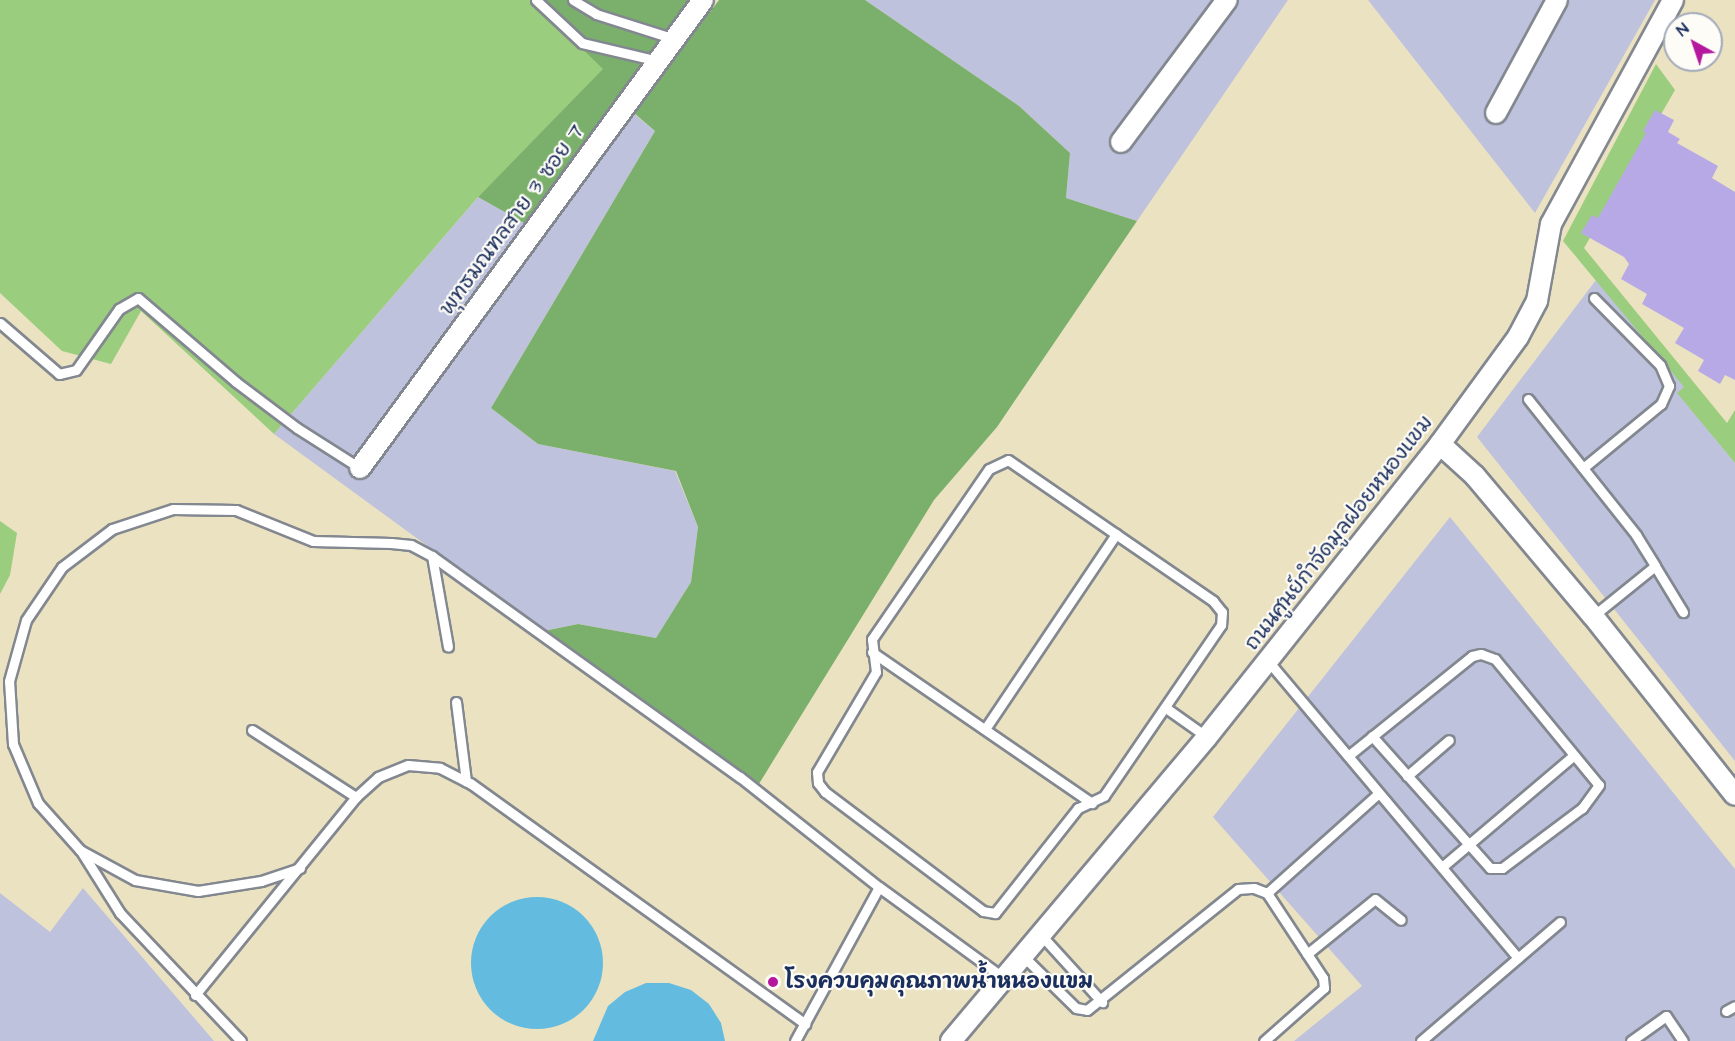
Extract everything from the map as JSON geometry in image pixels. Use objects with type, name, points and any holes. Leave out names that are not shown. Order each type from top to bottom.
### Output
[{"type":"street","name":"พุทธมณฑลสาย 3 ซอย 7","points":[[360,468],[704,0]]},
{"type":"street","points":[[1121,142],[1227,0]]},
{"type":"street","points":[[1496,113],[1557,0]]},
{"type":"street","name":"ถนนศูนย์กำจัดมูลฝอยหนองแขม","points":[[951,1041],[1268,662],[1440,444],[1531,317],[1542,283],[1551,224],[1673,0]]},
{"type":"street","points":[[1440,444],[1475,476],[1593,616],[1735,795]]},
{"type":"lane","points":[[536,0],[582,43],[658,61]]},
{"type":"lane","points":[[573,0],[596,14],[675,39]]},
{"type":"lane","points":[[0,323],[59,374],[76,370],[119,309],[138,298],[236,382],[297,428],[360,468]]},
{"type":"lane","points":[[1583,468],[1661,404],[1670,386],[1660,365],[1594,298]]},
{"type":"lane","points":[[1528,399],[1583,468],[1655,566],[1683,612]]},
{"type":"lane","points":[[1008,460],[1213,601],[1222,612],[1221,625],[1104,796],[1078,808],[1006,904],[995,913],[982,911],[818,783],[817,772],[876,672],[872,652],[872,639],[998,462],[1008,460]]},
{"type":"lane","points":[[241,1041],[120,913],[80,850],[38,802],[14,744],[9,681],[26,620],[62,567],[112,529],[173,510],[236,510],[313,542],[411,545],[432,556],[740,777],[879,887],[1004,978]]},
{"type":"lane","points":[[985,729],[1116,534]]},
{"type":"lane","points":[[432,556],[448,647]]},
{"type":"lane","points":[[1593,616],[1655,566]]},
{"type":"lane","points":[[872,652],[1092,803]]},
{"type":"lane","points":[[1348,756],[1372,736],[1472,656],[1481,654],[1495,659],[1599,785],[1582,808],[1502,868],[1490,868],[1467,846],[1372,736]]},
{"type":"lane","points":[[1268,662],[1518,958]]},
{"type":"lane","points":[[456,702],[466,781]]},
{"type":"lane","points":[[1166,708],[1207,737]]},
{"type":"lane","points":[[252,730],[356,797]]},
{"type":"lane","points":[[1407,777],[1449,740]]},
{"type":"lane","points":[[1442,867],[1573,756]]},
{"type":"lane","points":[[195,994],[356,797],[378,777],[408,765],[440,768],[466,781],[806,1024]]},
{"type":"lane","points":[[1267,893],[1379,793]]},
{"type":"lane","points":[[80,850],[135,880],[198,891],[261,881],[300,868]]},
{"type":"lane","points":[[795,1041],[879,887]]},
{"type":"lane","points":[[1023,956],[1076,1008],[1087,1010],[1102,1002],[1238,889],[1254,888],[1267,893],[1323,978],[1324,988],[1264,1041]]},
{"type":"lane","points":[[1307,954],[1375,898],[1401,920]]},
{"type":"lane","points":[[1421,1041],[1560,922]]},
{"type":"lane","points":[[1041,935],[1102,1002]]},
{"type":"lane","points":[[1726,1011],[1735,1006]]},
{"type":"lane","points":[[1631,1041],[1666,1016],[1683,1041]]},
{"type":"shaded area","points":[[865,0],[1288,0],[1137,221],[1066,198],[1070,153],[1019,106]]},
{"type":"shaded area","points":[[1368,0],[1655,0],[1535,213]]},
{"type":"shaded area","points":[[616,99],[655,131],[491,408],[538,444],[675,471],[698,527],[691,582],[656,638],[578,624],[544,631],[274,434],[478,197],[526,224]]},
{"type":"shaded area","points":[[1596,280],[1685,387],[1678,393],[1735,463],[1735,761],[1477,437]]},
{"type":"shaded area","points":[[1450,517],[1735,869],[1735,1041],[1294,1041],[1362,986],[1213,817]]},
{"type":"shaded area","points":[[83,888],[214,1041],[0,1041],[0,893],[50,932]]},
{"type":"green space","points":[[0,0],[532,0],[604,69],[478,197],[274,434],[141,311],[111,364],[62,351],[0,293]]},
{"type":"green space","points":[[532,0],[690,0],[526,224],[478,197],[603,69]]},
{"type":"green space","points":[[719,0],[865,0],[1019,106],[1070,153],[1066,198],[1137,221],[997,427],[934,500],[757,787],[544,631],[578,624],[656,638],[691,582],[698,527],[676,471],[538,444],[491,408],[655,131],[634,113]]},
{"type":"green space","points":[[1656,64],[1675,90],[1584,248],[1727,423],[1735,410],[1735,463],[1677,393],[1684,387],[1563,241]]},
{"type":"green space","points":[[0,521],[17,533],[10,575],[0,594]]},
{"type":"water","points":[[537,897],[562,902],[584,916],[598,938],[603,963],[598,988],[584,1010],[562,1024],[537,1029],[512,1024],[490,1010],[476,988],[471,963],[476,938],[490,916],[512,902]]},
{"type":"water","points":[[646,983],[669,983],[691,990],[709,1004],[721,1023],[725,1041],[593,1041],[608,1006],[625,992]]},
{"type":"building","points":[[1655,110],[1674,120],[1668,132],[1680,139],[1677,143],[1718,166],[1712,178],[1735,192],[1735,380],[1725,375],[1720,384],[1698,371],[1704,360],[1675,343],[1684,328],[1642,304],[1647,294],[1621,279],[1629,264],[1624,257],[1581,233],[1592,215],[1598,218],[1646,133],[1643,131]]},
{"type":"place","name":"โรงควบคุมคุณภาพน้ำหนองแขม","points":[[773,982]]}]
